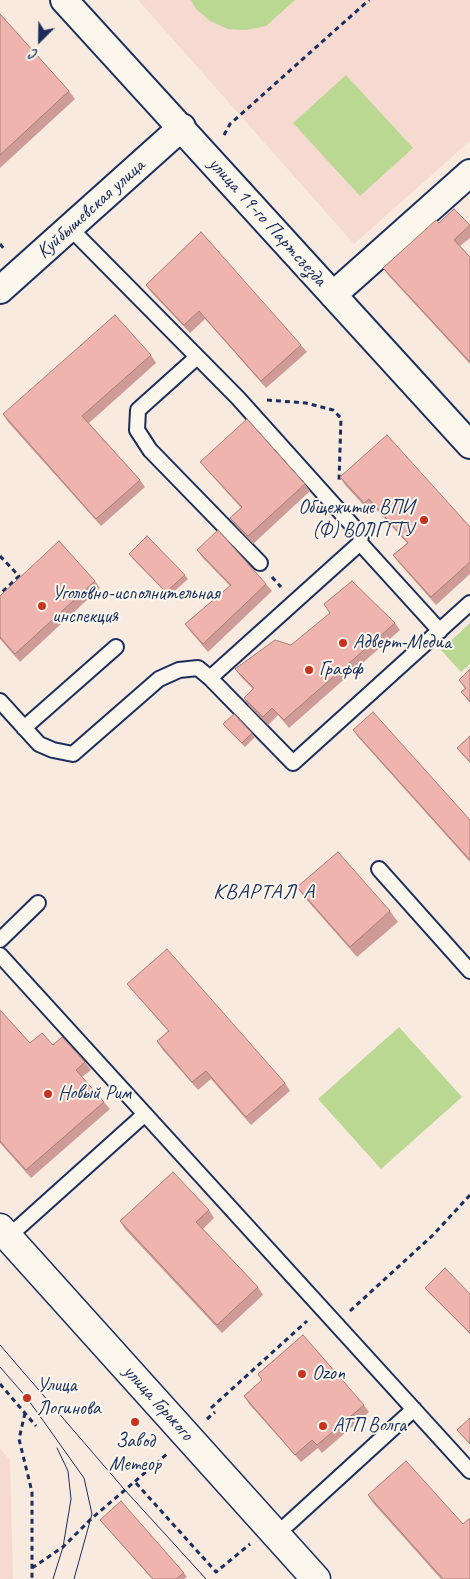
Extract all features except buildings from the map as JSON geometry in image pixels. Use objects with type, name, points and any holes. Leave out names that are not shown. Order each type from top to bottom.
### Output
[{"type":"street","name":"улица 19-го Партсъезда","points":[[64,0],[182,127],[470,445]]},
{"type":"street","name":"Куйбышевская улица","points":[[0,290],[182,127]]},
{"type":"street","points":[[333,295],[470,173]]},
{"type":"street","name":"улица Горького","points":[[4,1232],[316,1579]]},
{"type":"lane","points":[[70,228],[238,398],[361,535],[360,543],[210,678]]},
{"type":"lane","points":[[197,358],[138,410],[137,430],[150,450],[260,563]]},
{"type":"lane","points":[[360,543],[440,631]]},
{"type":"lane","points":[[0,701],[39,744],[53,750],[74,754],[159,679],[169,673],[198,668],[293,763],[470,604]]},
{"type":"lane","points":[[24,728],[116,647]]},
{"type":"lane","points":[[378,869],[470,971]]},
{"type":"lane","points":[[0,940],[38,903]]},
{"type":"lane","points":[[0,955],[470,1471]]},
{"type":"lane","points":[[4,1232],[145,1114]]},
{"type":"lane","points":[[273,1531],[414,1409]]},
{"type":"path","points":[[223,137],[230,124],[369,0]]},
{"type":"path","points":[[238,398],[306,403],[333,410],[341,418],[338,509]]},
{"type":"path","points":[[0,556],[19,576],[0,594]]},
{"type":"path","points":[[260,563],[294,601]]},
{"type":"path","points":[[336,1323],[368,1297],[433,1235],[470,1196]]},
{"type":"path","points":[[211,1408],[322,1308]]},
{"type":"path","points":[[0,1384],[36,1426]]},
{"type":"path","points":[[25,1413],[18,1439],[32,1492],[32,1579]]},
{"type":"path","points":[[32,1568],[63,1547],[124,1490],[136,1483],[216,1572],[273,1531]]},
{"type":"shaded area","points":[[138,0],[470,0],[470,141],[354,244]]},
{"type":"shaded area","points":[[0,1448],[10,1460],[13,1579],[0,1579]]},
{"type":"green space","points":[[191,0],[295,0],[266,26],[246,30],[228,29],[210,21],[196,9]]},
{"type":"green space","points":[[346,75],[413,148],[360,196],[293,123]]},
{"type":"green space","points":[[470,623],[470,664],[461,672],[441,650]]},
{"type":"green space","points":[[399,1027],[462,1097],[381,1169],[318,1099]]},
{"type":"tram line","points":[[0,1345],[124,1489],[206,1579]]},
{"type":"tram line","points":[[0,1367],[27,1398],[84,1478],[92,1514],[74,1579]]},
{"type":"tram line","points":[[53,1579],[63,1547],[71,1499],[68,1471],[57,1448]]},
{"type":"place","name":"Общежитие ВПИ (Ф) ВОЛГГТУ","points":[[424,520]]},
{"type":"place","name":"Уголовно-исполнительная инспекция","points":[[42,606]]},
{"type":"place","name":"Адверт-Медиа","points":[[343,643]]},
{"type":"place","name":"Графф","points":[[309,670]]},
{"type":"place","name":"Новый Рим","points":[[48,1094]]},
{"type":"place","name":"Ozon","points":[[302,1374]]},
{"type":"place","name":"Улица Логинова","points":[[27,1398]]},
{"type":"place","name":"Завод Метеор","points":[[135,1422]]},
{"type":"place","name":"АТП Волга","points":[[323,1426]]},
{"type":"district","name":"КВАРТАЛ А","points":[[264,892]]}]
